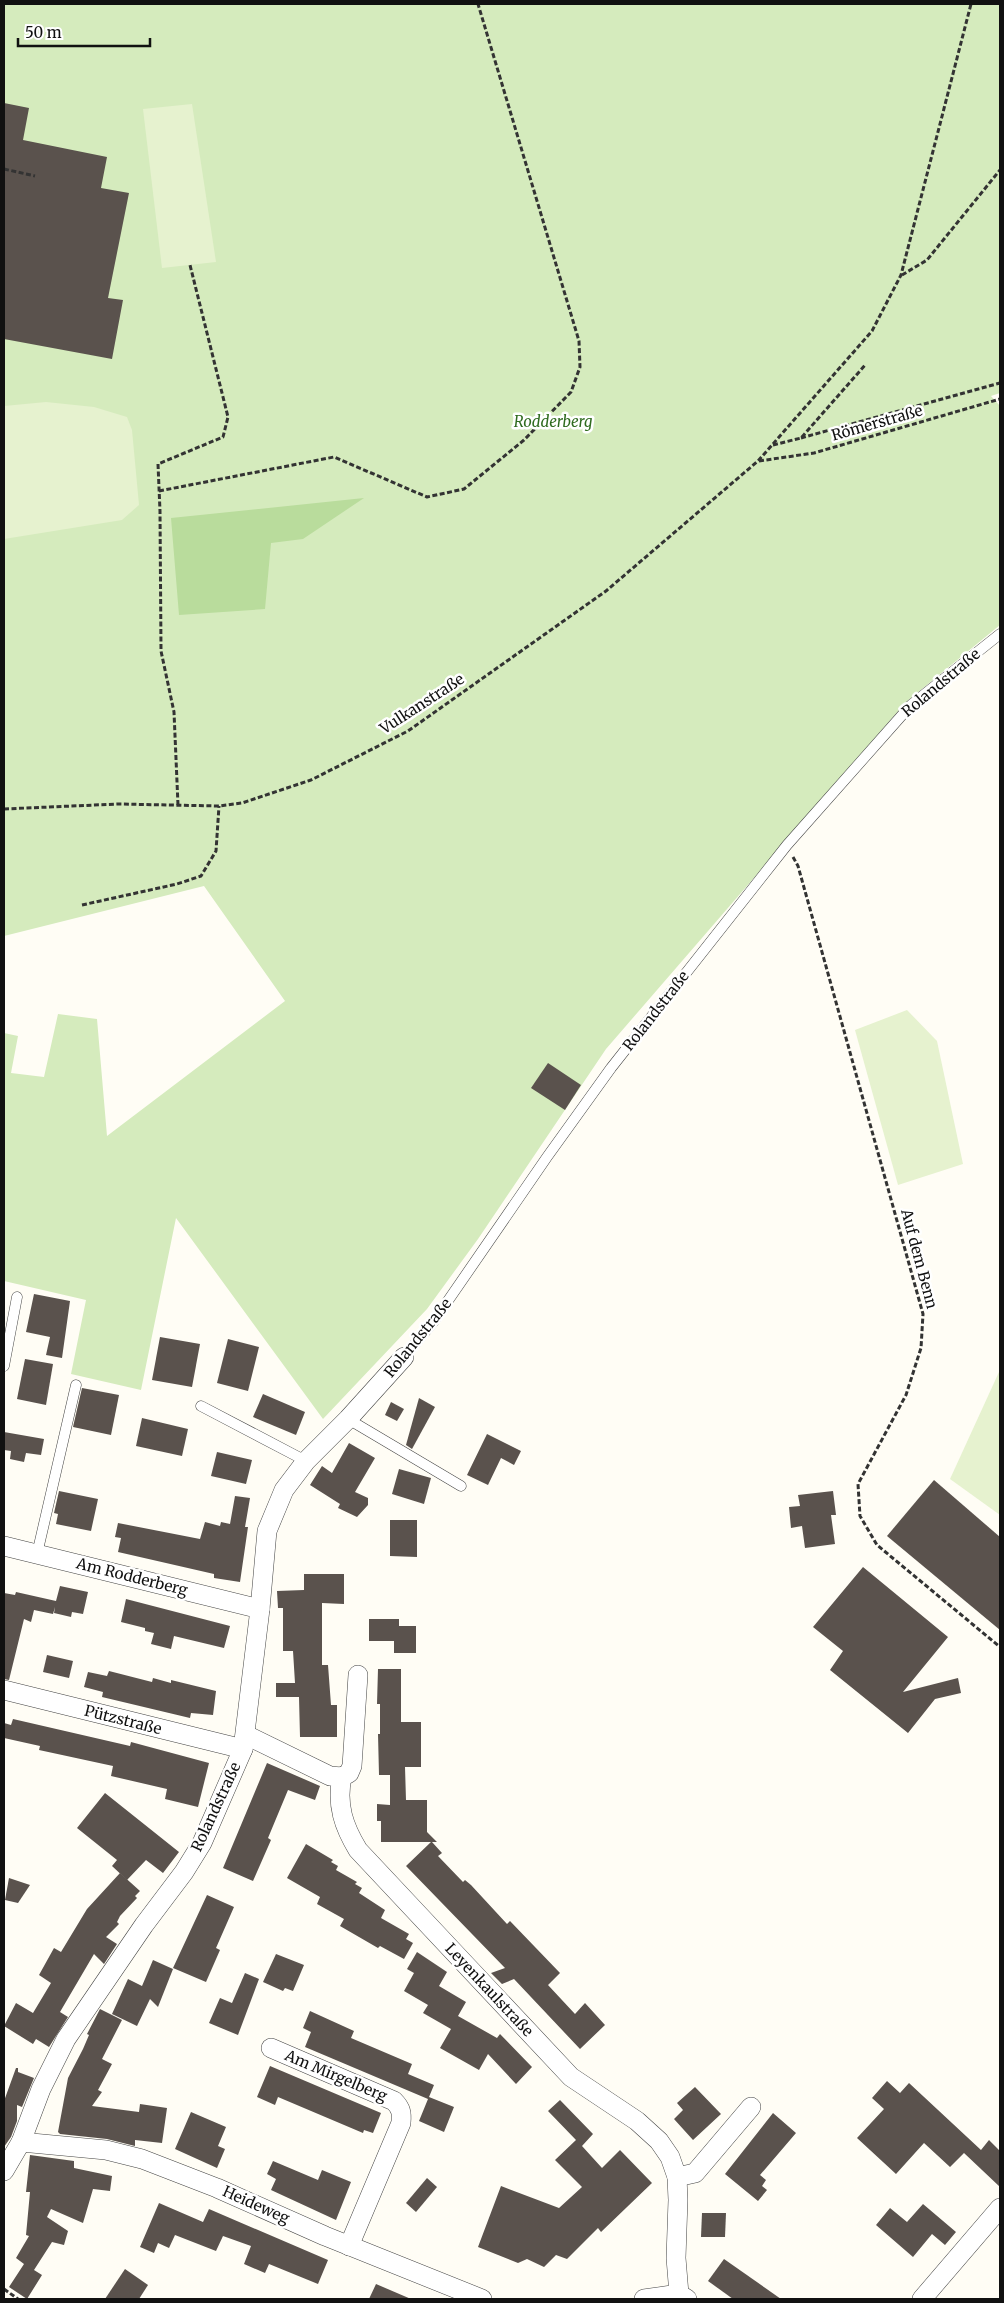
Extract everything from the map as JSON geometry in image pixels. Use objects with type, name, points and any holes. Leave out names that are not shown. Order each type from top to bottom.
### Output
[{"type":"street","name":"Rolandstraße","points":[[4,2171],[22,2142],[41,2090],[66,2039],[144,1925],[184,1872],[202,1843],[244,1742],[267,1531],[284,1490],[306,1461],[348,1419],[404,1357]]},
{"type":"street","name":"Am Rodderberg","points":[[4,1546],[260,1609]]},
{"type":"street","name":"Leyenkaulstraße","points":[[358,1675],[352,1766],[349,1773],[342,1777],[338,1792],[346,1830],[358,1850],[571,2077],[650,2130],[670,2157],[677,2177],[676,2258],[683,2296]]},
{"type":"street","name":"Pützstraße","points":[[4,1690],[244,1742]]},
{"type":"street","points":[[244,1742],[330,1776],[342,1777]]},
{"type":"street","name":"Am Mirgelberg","points":[[271,2048],[394,2101],[400,2107],[402,2114],[401,2123],[349,2246]]},
{"type":"street","points":[[677,2177],[695,2172],[751,2107]]},
{"type":"street","name":"Heideweg","points":[[22,2142],[106,2150],[142,2159],[217,2188],[349,2246],[482,2299]]},
{"type":"street","points":[[922,2299],[1000,2208]]},
{"type":"street","points":[[644,2299],[683,2296]]},
{"type":"lane","name":"Rolandstraße","points":[[404,1357],[434,1321],[610,1068],[787,845],[911,705],[1000,634]]},
{"type":"lane","points":[[4,1366],[18,1297]]},
{"type":"lane","points":[[37,1554],[76,1385]]},
{"type":"lane","points":[[201,1406],[306,1461]]},
{"type":"lane","points":[[348,1419],[461,1486]]},
{"type":"path","points":[[159,491],[334,457],[427,497],[464,488],[524,440],[571,392],[580,367],[579,341],[478,4]]},
{"type":"path","name":"Vulkanstraße","points":[[4,809],[118,804],[219,806],[242,803],[311,780],[408,730],[606,591],[758,461],[872,331],[901,275],[971,4]]},
{"type":"path","points":[[4,169],[35,176]]},
{"type":"path","points":[[901,275],[927,260],[1000,170]]},
{"type":"path","points":[[178,805],[174,712],[161,651],[158,464],[223,437],[228,417],[190,265]]},
{"type":"path","points":[[801,438],[866,364]]},
{"type":"path","points":[[772,445],[1000,383]]},
{"type":"path","name":"Römerstraße","points":[[758,461],[814,453],[1000,399]]},
{"type":"path","points":[[82,905],[177,884],[201,876],[216,851],[219,806]]},
{"type":"path","name":"Auf dem Benn","points":[[787,845],[798,866],[923,1314],[922,1348],[906,1395],[858,1484],[860,1516],[877,1545],[1000,1647]]},
{"type":"path","points":[[4,2289],[18,2299]]},
{"type":"green space","name":"Rodderberg","points":[[4,4],[1000,4],[1000,393],[991,396],[1000,406],[1000,625],[906,702],[606,1049],[478,1239],[427,1309],[323,1419],[176,1218],[141,1390],[71,1374],[86,1300],[4,1281],[4,1033],[18,1036],[11,1073],[44,1077],[58,1014],[97,1019],[107,1136],[285,1001],[204,886],[4,936]]},
{"type":"green space","points":[[192,104],[216,262],[162,268],[143,109]]},
{"type":"green space","points":[[46,402],[94,407],[127,417],[132,430],[139,505],[122,520],[4,539],[4,406]]},
{"type":"green space","points":[[364,498],[303,539],[271,543],[265,609],[179,615],[171,518]]},
{"type":"green space","points":[[907,1010],[937,1041],[963,1164],[898,1185],[855,1030]]},
{"type":"green space","points":[[1000,1372],[1000,1515],[950,1479]]},
{"type":"building","points":[[4,103],[29,108],[23,140],[107,157],[101,188],[129,193],[108,298],[123,300],[112,359],[4,339]]},
{"type":"building","points":[[548,1063],[581,1085],[565,1110],[531,1088]]},
{"type":"building","points":[[34,1294],[70,1301],[62,1358],[46,1355],[50,1337],[26,1332]]},
{"type":"building","points":[[160,1337],[200,1344],[192,1387],[152,1380]]},
{"type":"building","points":[[228,1339],[259,1347],[248,1391],[217,1383]]},
{"type":"building","points":[[25,1359],[53,1364],[46,1405],[17,1399]]},
{"type":"building","points":[[82,1388],[119,1395],[111,1435],[73,1427]]},
{"type":"building","points":[[263,1394],[305,1412],[296,1435],[253,1417]]},
{"type":"building","points":[[419,1398],[435,1407],[412,1449],[406,1445]]},
{"type":"building","points":[[391,1402],[404,1409],[397,1421],[385,1415]]},
{"type":"building","points":[[142,1418],[188,1429],[182,1456],[136,1446]]},
{"type":"building","points":[[4,1432],[44,1439],[41,1455],[26,1453],[24,1462],[10,1459],[11,1451],[4,1450]]},
{"type":"building","points":[[487,1434],[521,1451],[514,1465],[501,1458],[488,1485],[467,1475]]},
{"type":"building","points":[[349,1443],[375,1458],[355,1492],[368,1498],[368,1505],[357,1517],[338,1508],[340,1504],[310,1485],[322,1466],[332,1473]]},
{"type":"building","points":[[217,1452],[252,1460],[246,1484],[211,1476]]},
{"type":"building","points":[[399,1469],[431,1478],[424,1504],[392,1494]]},
{"type":"building","points":[[934,1480],[1000,1537],[1000,1630],[887,1536]]},
{"type":"building","points":[[59,1491],[98,1499],[91,1531],[56,1524],[58,1514],[54,1513]]},
{"type":"building","points":[[833,1491],[836,1515],[831,1515],[835,1544],[805,1548],[802,1526],[791,1528],[789,1507],[800,1506],[798,1495]]},
{"type":"building","points":[[235,1496],[250,1498],[245,1527],[248,1527],[240,1582],[214,1578],[214,1574],[118,1552],[121,1538],[115,1537],[118,1523],[200,1539],[205,1522],[220,1526],[221,1522],[230,1524]]},
{"type":"building","points":[[390,1520],[417,1520],[417,1557],[390,1556]]},
{"type":"building","points":[[863,1567],[948,1637],[903,1692],[958,1678],[961,1693],[935,1699],[908,1733],[830,1670],[843,1651],[813,1627]]},
{"type":"building","points":[[304,1574],[344,1574],[344,1604],[322,1603],[322,1665],[328,1665],[331,1705],[337,1705],[337,1737],[300,1737],[299,1697],[276,1697],[276,1683],[295,1683],[293,1651],[283,1651],[283,1608],[278,1608],[277,1591],[304,1590]]},
{"type":"building","points":[[60,1586],[88,1592],[83,1614],[72,1612],[71,1617],[54,1613],[55,1607],[53,1614],[34,1610],[31,1622],[24,1619],[9,1680],[4,1679],[4,1593],[15,1595],[16,1592],[56,1601]]},
{"type":"building","points":[[126,1599],[230,1626],[224,1648],[174,1636],[171,1649],[151,1644],[154,1633],[145,1631],[145,1628],[121,1622]]},
{"type":"building","points":[[369,1619],[399,1619],[399,1626],[416,1626],[416,1653],[394,1653],[394,1641],[369,1641]]},
{"type":"building","points":[[47,1655],[73,1661],[69,1678],[43,1672]]},
{"type":"building","points":[[378,1669],[401,1669],[401,1722],[421,1722],[421,1767],[405,1767],[406,1800],[427,1800],[427,1832],[437,1842],[432,1842],[442,1853],[438,1856],[463,1882],[465,1880],[471,1885],[507,1924],[510,1921],[560,1973],[548,1985],[575,2014],[585,2003],[605,2025],[580,2049],[514,1979],[502,1984],[491,1973],[505,1968],[406,1866],[431,1842],[381,1842],[381,1821],[377,1821],[377,1804],[390,1805],[390,1775],[379,1775],[378,1734],[380,1734],[380,1704],[377,1704]]},
{"type":"building","points":[[109,1671],[152,1682],[153,1678],[171,1683],[171,1680],[216,1691],[213,1715],[191,1713],[190,1718],[102,1697],[103,1692],[84,1687],[88,1672],[107,1676]]},
{"type":"building","points":[[13,1719],[130,1746],[131,1742],[209,1763],[198,1807],[165,1799],[167,1789],[111,1776],[113,1766],[39,1750],[40,1746],[4,1738],[4,1723],[11,1725]]},
{"type":"building","points":[[267,1763],[320,1786],[315,1800],[288,1790],[268,1838],[271,1840],[253,1881],[223,1868]]},
{"type":"building","points":[[105,1793],[179,1852],[163,1873],[146,1860],[127,1880],[112,1866],[117,1860],[77,1828]]},
{"type":"building","points":[[306,1844],[333,1860],[331,1862],[338,1866],[336,1870],[357,1882],[355,1884],[362,1888],[359,1893],[385,1910],[381,1918],[409,1934],[406,1939],[413,1943],[404,1959],[380,1946],[378,1948],[340,1926],[344,1919],[317,1904],[320,1897],[287,1878]]},
{"type":"building","points":[[120,1873],[140,1891],[135,1896],[137,1898],[120,1916],[117,1922],[119,1924],[106,1937],[117,1944],[104,1964],[94,1954],[60,2012],[68,2017],[49,2047],[36,2039],[33,2044],[4,2026],[16,2003],[33,2013],[51,1983],[39,1975],[54,1948],[61,1952],[87,1909]]},
{"type":"building","points":[[9,1878],[30,1885],[18,1903],[5,1900]]},
{"type":"building","points":[[207,1895],[234,1907],[216,1948],[220,1950],[206,1982],[173,1968]]},
{"type":"building","points":[[417,1952],[447,1972],[439,1986],[466,2002],[458,2016],[497,2038],[500,2034],[532,2067],[516,2084],[488,2054],[479,2070],[440,2048],[451,2029],[423,2013],[428,2005],[404,1991],[414,1973],[407,1969]]},
{"type":"building","points":[[276,1954],[304,1965],[293,1991],[285,1988],[283,1991],[263,1982]]},
{"type":"building","points":[[153,1960],[173,1969],[158,2007],[150,1999],[137,2026],[112,2014],[128,1979],[142,1986]]},
{"type":"building","points":[[245,1973],[259,1979],[238,2035],[209,2023],[220,1998],[232,2003]]},
{"type":"building","points":[[100,2009],[122,2020],[102,2059],[112,2064],[98,2090],[102,2092],[92,2106],[139,2112],[140,2104],[167,2108],[162,2143],[135,2140],[135,2146],[107,2139],[60,2134],[58,2132],[68,2078]]},
{"type":"building","points":[[310,2011],[354,2031],[351,2038],[412,2064],[408,2074],[434,2085],[429,2097],[454,2107],[444,2132],[419,2121],[428,2099],[305,2047],[311,2032],[303,2028]]},
{"type":"building","points":[[270,2066],[381,2113],[373,2133],[364,2130],[363,2133],[278,2097],[275,2105],[257,2097]]},
{"type":"building","points":[[16,2068],[18,2068],[18,2072],[34,2078],[22,2107],[17,2105],[17,2121],[11,2137],[4,2147],[4,2101]]},
{"type":"building","points":[[887,2081],[900,2093],[909,2083],[981,2150],[989,2140],[1000,2151],[1000,2187],[964,2153],[950,2167],[924,2143],[896,2174],[857,2138],[884,2109],[872,2098]]},
{"type":"building","points":[[695,2087],[721,2114],[693,2140],[674,2119],[683,2110],[677,2103]]},
{"type":"building","points":[[560,2100],[593,2134],[582,2146],[602,2168],[620,2150],[652,2183],[601,2232],[598,2228],[567,2259],[556,2255],[544,2267],[527,2259],[518,2263],[478,2247],[501,2186],[559,2208],[582,2187],[555,2160],[576,2140],[548,2111]]},
{"type":"building","points":[[191,2112],[226,2127],[218,2146],[225,2149],[217,2168],[175,2149]]},
{"type":"building","points":[[773,2113],[796,2133],[760,2175],[766,2180],[762,2186],[767,2190],[758,2201],[725,2174]]},
{"type":"building","points":[[30,2155],[74,2161],[74,2168],[112,2176],[110,2191],[93,2189],[83,2223],[51,2209],[47,2217],[68,2231],[64,2245],[52,2242],[34,2270],[42,2275],[27,2299],[9,2287],[24,2264],[16,2258],[29,2236],[26,2235],[30,2192],[26,2192]]},
{"type":"building","points":[[273,2161],[318,2180],[322,2170],[351,2182],[336,2220],[271,2190],[276,2179],[267,2174]]},
{"type":"building","points":[[427,2178],[437,2187],[416,2212],[406,2203]]},
{"type":"building","points":[[159,2203],[203,2222],[209,2209],[328,2260],[318,2284],[269,2264],[265,2273],[244,2264],[251,2246],[223,2236],[216,2251],[175,2235],[169,2248],[158,2243],[154,2253],[140,2247]]},
{"type":"building","points":[[923,2204],[956,2232],[945,2245],[932,2234],[913,2257],[876,2225],[890,2208],[907,2222]]},
{"type":"building","points":[[702,2213],[726,2213],[725,2237],[701,2237]]},
{"type":"building","points":[[724,2259],[781,2299],[733,2299],[708,2281]]},
{"type":"building","points":[[125,2269],[148,2285],[139,2299],[105,2299]]},
{"type":"building","points":[[376,2284],[411,2299],[369,2299]]}]
